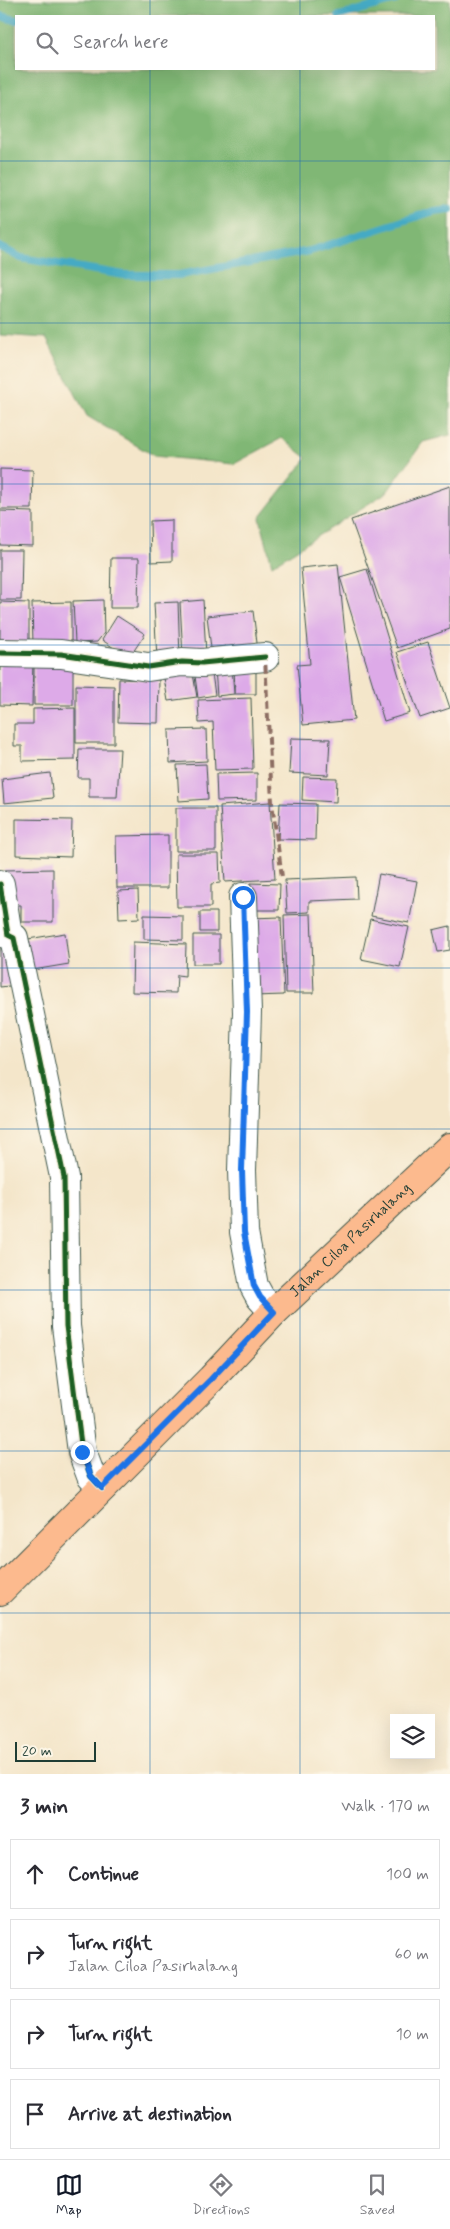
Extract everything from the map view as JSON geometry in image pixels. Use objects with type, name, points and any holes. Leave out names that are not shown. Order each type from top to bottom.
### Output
[{"type":"main road","name":"Jalan Ciloa Pasirhalang","points":[[0,1591],[211,1379],[274,1312],[450,1147]]},
{"type":"street","points":[[0,653],[61,654],[148,667],[182,662],[218,662],[265,657]]},
{"type":"street","points":[[0,884],[8,935],[14,938],[28,997],[64,1178],[66,1326],[82,1452],[91,1476],[102,1488]]},
{"type":"street","points":[[243,897],[247,1012],[242,1170],[244,1223],[254,1286],[260,1297],[274,1312]]},
{"type":"green space","points":[[0,0],[450,0],[450,435],[423,442],[387,492],[272,565],[260,518],[307,458],[282,438],[234,464],[154,456],[87,416],[46,338],[0,335]]},
{"type":"building","points":[[0,469],[33,470],[32,509],[0,509]]},
{"type":"building","points":[[450,486],[450,629],[397,648],[351,520]]},
{"type":"building","points":[[0,511],[33,512],[33,546],[0,545]]},
{"type":"building","points":[[172,520],[172,561],[151,562],[150,521]]},
{"type":"building","points":[[0,550],[22,550],[21,600],[0,600]]},
{"type":"building","points":[[111,558],[139,558],[138,608],[110,608]]},
{"type":"building","points":[[338,564],[354,720],[303,725],[297,665],[310,664],[301,568]]},
{"type":"building","points":[[367,569],[410,713],[384,721],[340,577]]},
{"type":"building","points":[[103,600],[104,633],[97,642],[75,643],[73,601]]},
{"type":"building","points":[[203,600],[206,655],[183,657],[180,602]]},
{"type":"building","points":[[0,602],[29,603],[29,642],[0,642]]},
{"type":"building","points":[[71,602],[71,643],[33,644],[32,603]]},
{"type":"building","points":[[178,602],[180,657],[157,659],[154,603]]},
{"type":"building","points":[[253,611],[258,651],[228,655],[226,646],[211,648],[207,616]]},
{"type":"building","points":[[117,616],[145,634],[129,658],[102,640]]},
{"type":"building","points":[[428,642],[450,708],[420,718],[397,652]]},
{"type":"building","points":[[0,656],[33,658],[32,706],[0,705]]},
{"type":"building","points":[[34,662],[73,662],[73,705],[34,705]]},
{"type":"building","points":[[211,666],[215,695],[198,698],[194,669]]},
{"type":"building","points":[[232,666],[234,694],[217,696],[215,668]]},
{"type":"building","points":[[234,666],[256,666],[256,694],[235,694]]},
{"type":"building","points":[[192,668],[197,697],[168,701],[163,672]]},
{"type":"building","points":[[119,679],[159,680],[158,723],[118,722]]},
{"type":"building","points":[[76,685],[114,686],[114,743],[76,743]]},
{"type":"building","points":[[251,698],[253,769],[215,770],[213,722],[199,723],[198,700]]},
{"type":"building","points":[[75,708],[75,760],[22,761],[22,746],[14,746],[14,724],[33,724],[33,709]]},
{"type":"building","points":[[206,729],[207,761],[170,763],[169,730]]},
{"type":"building","points":[[291,738],[330,739],[328,775],[289,773]]},
{"type":"building","points":[[79,749],[120,749],[117,797],[89,797],[89,778],[78,778]]},
{"type":"building","points":[[206,764],[208,799],[179,801],[177,765]]},
{"type":"building","points":[[50,773],[53,798],[4,803],[2,779]]},
{"type":"building","points":[[257,773],[257,800],[217,801],[216,774]]},
{"type":"building","points":[[303,777],[337,778],[336,802],[302,800]]},
{"type":"building","points":[[270,802],[275,879],[225,882],[220,806]]},
{"type":"building","points":[[280,803],[316,804],[315,840],[278,839]]},
{"type":"building","points":[[176,808],[216,808],[216,851],[176,851]]},
{"type":"building","points":[[16,819],[72,820],[71,857],[16,855]]},
{"type":"building","points":[[168,835],[168,888],[117,888],[116,836]]},
{"type":"building","points":[[176,854],[219,854],[220,883],[211,884],[211,907],[177,907]]},
{"type":"building","points":[[53,869],[53,922],[21,922],[21,905],[6,905],[5,870]]},
{"type":"building","points":[[379,874],[417,881],[409,923],[371,916]]},
{"type":"building","points":[[356,877],[357,899],[309,901],[309,912],[287,913],[285,880]]},
{"type":"building","points":[[250,883],[280,884],[279,910],[250,910]]},
{"type":"building","points":[[138,890],[139,918],[119,919],[118,891]]},
{"type":"building","points":[[200,912],[217,912],[217,932],[200,932]]},
{"type":"building","points":[[311,914],[314,993],[286,993],[284,915]]},
{"type":"building","points":[[144,915],[183,916],[183,940],[144,939]]},
{"type":"building","points":[[281,917],[284,995],[253,996],[250,918]]},
{"type":"building","points":[[370,919],[409,927],[400,967],[361,959]]},
{"type":"building","points":[[450,926],[450,950],[438,952],[433,930]]},
{"type":"building","points":[[65,933],[69,964],[27,971],[22,940]]},
{"type":"building","points":[[193,935],[219,935],[219,964],[193,964]]},
{"type":"building","points":[[133,942],[186,944],[185,976],[177,975],[176,993],[132,992]]},
{"type":"building","points":[[12,944],[18,985],[0,987],[0,946]]},
{"type":"waterway","points":[[343,15],[396,0]]},
{"type":"waterway","points":[[0,16],[15,20]]},
{"type":"waterway","points":[[0,247],[21,258],[124,275],[179,275],[310,251],[434,211],[450,209]]},
{"type":"marked path","points":[[261,658],[265,657],[272,803],[282,877]]},
{"type":"cycle path","points":[[0,653],[61,654],[148,667],[182,662],[202,663],[265,657]]},
{"type":"cycle path","points":[[0,884],[8,935],[14,938],[64,1177],[66,1326],[82,1452],[91,1476],[102,1488]]},
{"type":"route","points":[[82,1452],[91,1476],[102,1488],[211,1379],[274,1312],[260,1297],[254,1286],[244,1232],[242,1207],[247,1012],[243,897]]}]
